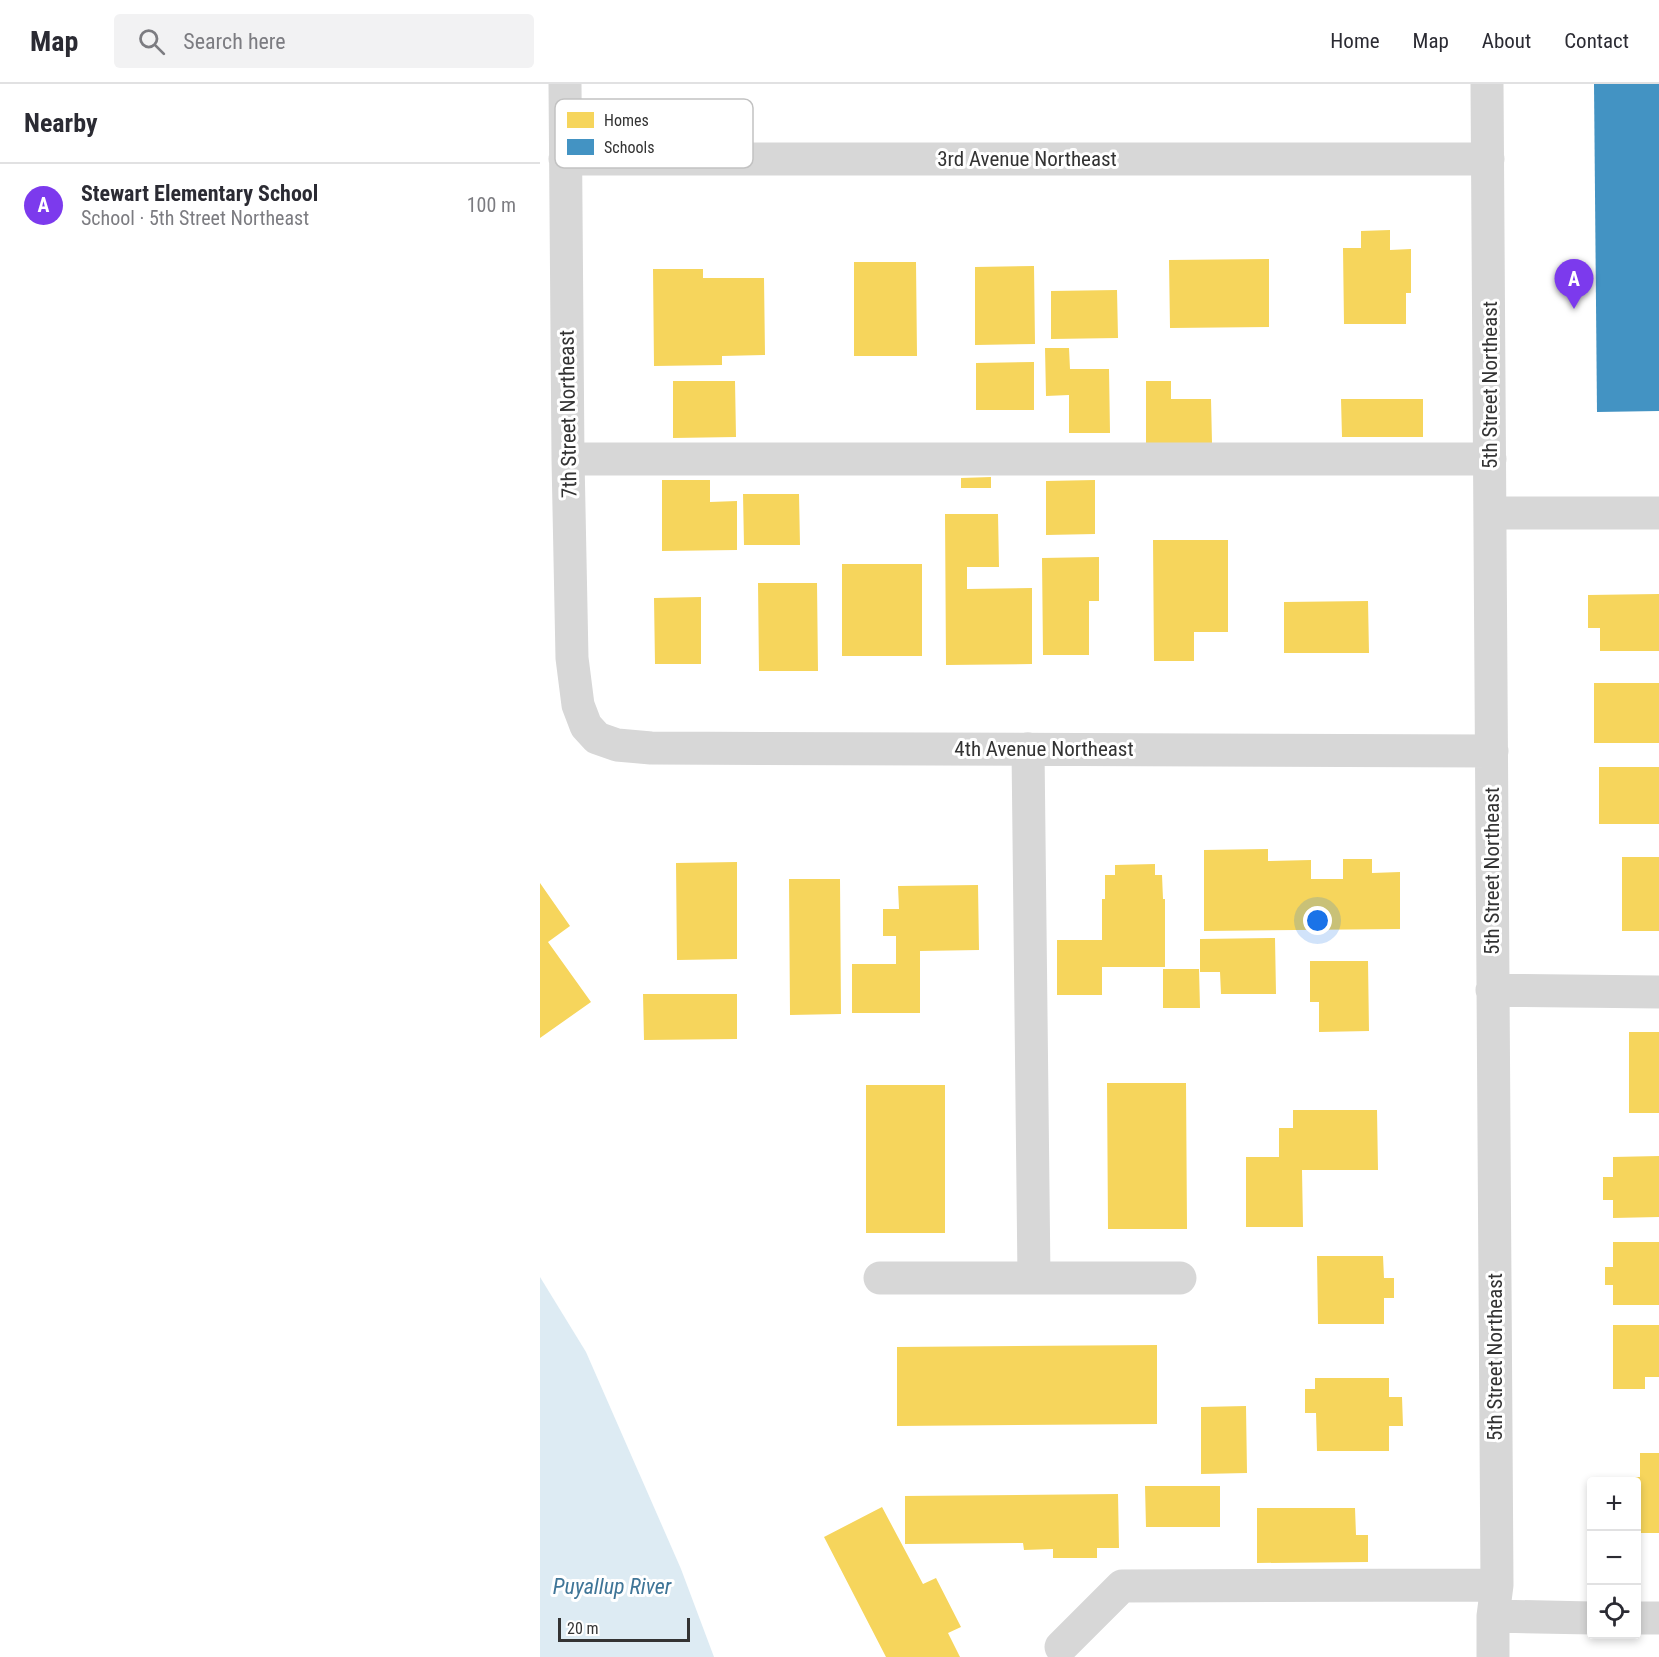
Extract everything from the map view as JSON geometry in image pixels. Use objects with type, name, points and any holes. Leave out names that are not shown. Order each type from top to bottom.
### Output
[{"type":"street","name":"5th Street Northeast","points":[[1487,84],[1492,751],[1495,1601],[1493,1657]]},
{"type":"street","name":"3rd Avenue Northeast","points":[[753,159],[1488,159]]},
{"type":"street","name":"7th Street Northeast","points":[[565,168],[572,658],[578,705],[586,726],[597,738]]},
{"type":"street","points":[[568,459],[1490,459]]},
{"type":"street","points":[[1490,513],[1659,513]]},
{"type":"street","name":"4th Avenue Northeast","points":[[597,738],[617,746],[651,748],[1492,751]]},
{"type":"street","points":[[1028,749],[1034,1278]]},
{"type":"street","points":[[1492,990],[1659,992]]},
{"type":"street","points":[[880,1278],[1180,1278]]},
{"type":"street","points":[[1060,1647],[1122,1586],[1495,1601],[1587,1617]]},
{"type":"street","points":[[1641,1618],[1659,1618]]},
{"type":"water","name":"Puyallup River","points":[[540,1277],[586,1352],[681,1569],[714,1657],[540,1657]]},
{"type":"building: Homes","points":[[1390,230],[1390,250],[1411,249],[1411,293],[1406,293],[1406,324],[1344,324],[1343,248],[1361,248],[1361,231]]},
{"type":"building: Homes","points":[[1269,259],[1269,327],[1170,328],[1169,260]]},
{"type":"building: Homes","points":[[854,262],[916,262],[917,356],[854,356]]},
{"type":"building: Homes","points":[[1034,266],[1035,344],[975,345],[975,267]]},
{"type":"building: Homes","points":[[653,269],[703,269],[703,278],[764,278],[765,355],[722,356],[722,365],[654,366]]},
{"type":"building: Homes","points":[[1117,290],[1118,338],[1051,339],[1051,291]]},
{"type":"building: Homes","points":[[1045,348],[1069,348],[1070,369],[1109,369],[1110,433],[1069,433],[1069,395],[1046,396]]},
{"type":"building: Homes","points":[[1034,362],[1034,410],[976,410],[976,363]]},
{"type":"building: Homes","points":[[673,381],[735,381],[736,437],[673,438]]},
{"type":"building: Homes","points":[[1146,381],[1171,381],[1171,399],[1211,399],[1212,443],[1146,443]]},
{"type":"building: Homes","points":[[1341,399],[1423,399],[1423,437],[1342,437]]},
{"type":"building: Homes","points":[[991,477],[991,488],[961,488],[961,478]]},
{"type":"building: Homes","points":[[662,480],[710,480],[710,502],[737,501],[737,550],[662,551]]},
{"type":"building: Homes","points":[[1095,480],[1095,534],[1046,535],[1046,481]]},
{"type":"building: Homes","points":[[743,494],[799,494],[800,545],[744,545]]},
{"type":"building: Homes","points":[[945,514],[998,514],[999,567],[967,567],[967,589],[1032,588],[1032,664],[946,665]]},
{"type":"building: Homes","points":[[1153,540],[1228,540],[1228,632],[1194,632],[1194,661],[1154,661]]},
{"type":"building: Homes","points":[[1099,557],[1099,601],[1089,601],[1089,655],[1043,655],[1042,558]]},
{"type":"building: Homes","points":[[842,564],[922,564],[922,656],[842,656]]},
{"type":"building: Homes","points":[[758,583],[817,583],[818,671],[759,671]]},
{"type":"building: Homes","points":[[1659,594],[1659,651],[1600,651],[1600,628],[1588,628],[1588,595]]},
{"type":"building: Homes","points":[[701,597],[701,664],[655,664],[654,598]]},
{"type":"building: Homes","points":[[1368,601],[1369,653],[1284,653],[1284,602]]},
{"type":"building: Homes","points":[[1594,683],[1659,683],[1659,743],[1594,743]]},
{"type":"building: Homes","points":[[1599,767],[1659,767],[1659,824],[1599,824]]},
{"type":"building: Homes","points":[[1268,849],[1268,861],[1311,860],[1311,879],[1343,879],[1343,859],[1372,859],[1372,873],[1400,872],[1400,929],[1204,931],[1204,850]]},
{"type":"building: Homes","points":[[1622,857],[1659,857],[1659,931],[1622,931]]},
{"type":"building: Homes","points":[[737,862],[737,959],[677,960],[676,863]]},
{"type":"building: Homes","points":[[1155,864],[1155,875],[1162,875],[1163,899],[1165,899],[1165,967],[1102,967],[1102,995],[1057,995],[1057,940],[1102,940],[1102,899],[1105,899],[1105,875],[1115,875],[1115,865]]},
{"type":"building: Homes","points":[[789,879],[840,879],[841,1014],[790,1015]]},
{"type":"building: Homes","points":[[540,883],[570,926],[548,942],[591,1002],[540,1038]]},
{"type":"building: Homes","points":[[978,885],[979,950],[920,951],[920,1013],[852,1013],[852,964],[896,964],[896,936],[883,936],[883,909],[899,909],[898,886]]},
{"type":"building: Homes","points":[[1275,938],[1276,994],[1221,994],[1220,972],[1200,972],[1200,939]]},
{"type":"building: Homes","points":[[1310,961],[1368,961],[1369,1031],[1319,1032],[1319,1002],[1310,1002]]},
{"type":"building: Homes","points":[[1163,969],[1199,969],[1200,1008],[1163,1008]]},
{"type":"building: Homes","points":[[643,994],[737,994],[737,1039],[644,1040]]},
{"type":"building: Homes","points":[[1629,1032],[1659,1032],[1659,1113],[1629,1113]]},
{"type":"building: Homes","points":[[1107,1083],[1186,1083],[1187,1229],[1108,1229]]},
{"type":"building: Homes","points":[[866,1085],[945,1085],[945,1233],[866,1233]]},
{"type":"building: Homes","points":[[1293,1110],[1377,1110],[1378,1170],[1302,1170],[1303,1227],[1246,1227],[1246,1157],[1279,1157],[1279,1128],[1293,1128]]},
{"type":"building: Homes","points":[[1659,1156],[1659,1217],[1613,1218],[1613,1200],[1603,1200],[1603,1177],[1613,1177],[1613,1157]]},
{"type":"building: Homes","points":[[1613,1242],[1659,1242],[1659,1305],[1613,1305],[1613,1285],[1605,1285],[1605,1267],[1613,1267]]},
{"type":"building: Homes","points":[[1317,1256],[1383,1256],[1384,1278],[1394,1278],[1394,1298],[1384,1298],[1384,1324],[1318,1324]]},
{"type":"building: Homes","points":[[1613,1325],[1659,1325],[1659,1377],[1645,1377],[1645,1389],[1613,1389]]},
{"type":"building: Homes","points":[[1157,1345],[1157,1424],[897,1426],[897,1347]]},
{"type":"building: Homes","points":[[1315,1378],[1389,1378],[1389,1397],[1402,1397],[1403,1426],[1389,1426],[1389,1451],[1317,1451],[1316,1413],[1305,1413],[1305,1389],[1315,1389]]},
{"type":"building: Homes","points":[[1246,1406],[1247,1473],[1201,1474],[1201,1407]]},
{"type":"building: Homes","points":[[1640,1453],[1659,1453],[1659,1533],[1641,1533]]},
{"type":"building: Homes","points":[[1145,1486],[1220,1486],[1220,1527],[1146,1527]]},
{"type":"building: Homes","points":[[1118,1494],[1119,1548],[1097,1548],[1097,1558],[1053,1558],[1053,1549],[1024,1550],[1023,1543],[905,1544],[905,1496]]},
{"type":"building: Homes","points":[[882,1507],[923,1584],[936,1578],[961,1627],[948,1633],[960,1657],[886,1657],[824,1537]]},
{"type":"building: Homes","points":[[1257,1508],[1355,1508],[1356,1535],[1368,1535],[1368,1562],[1257,1563]]},
{"type":"building: Schools","points":[[1594,84],[1659,84],[1659,411],[1597,412]]},
{"type":"place","name":"Stewart Elementary School","points":[[1574,309]]}]
